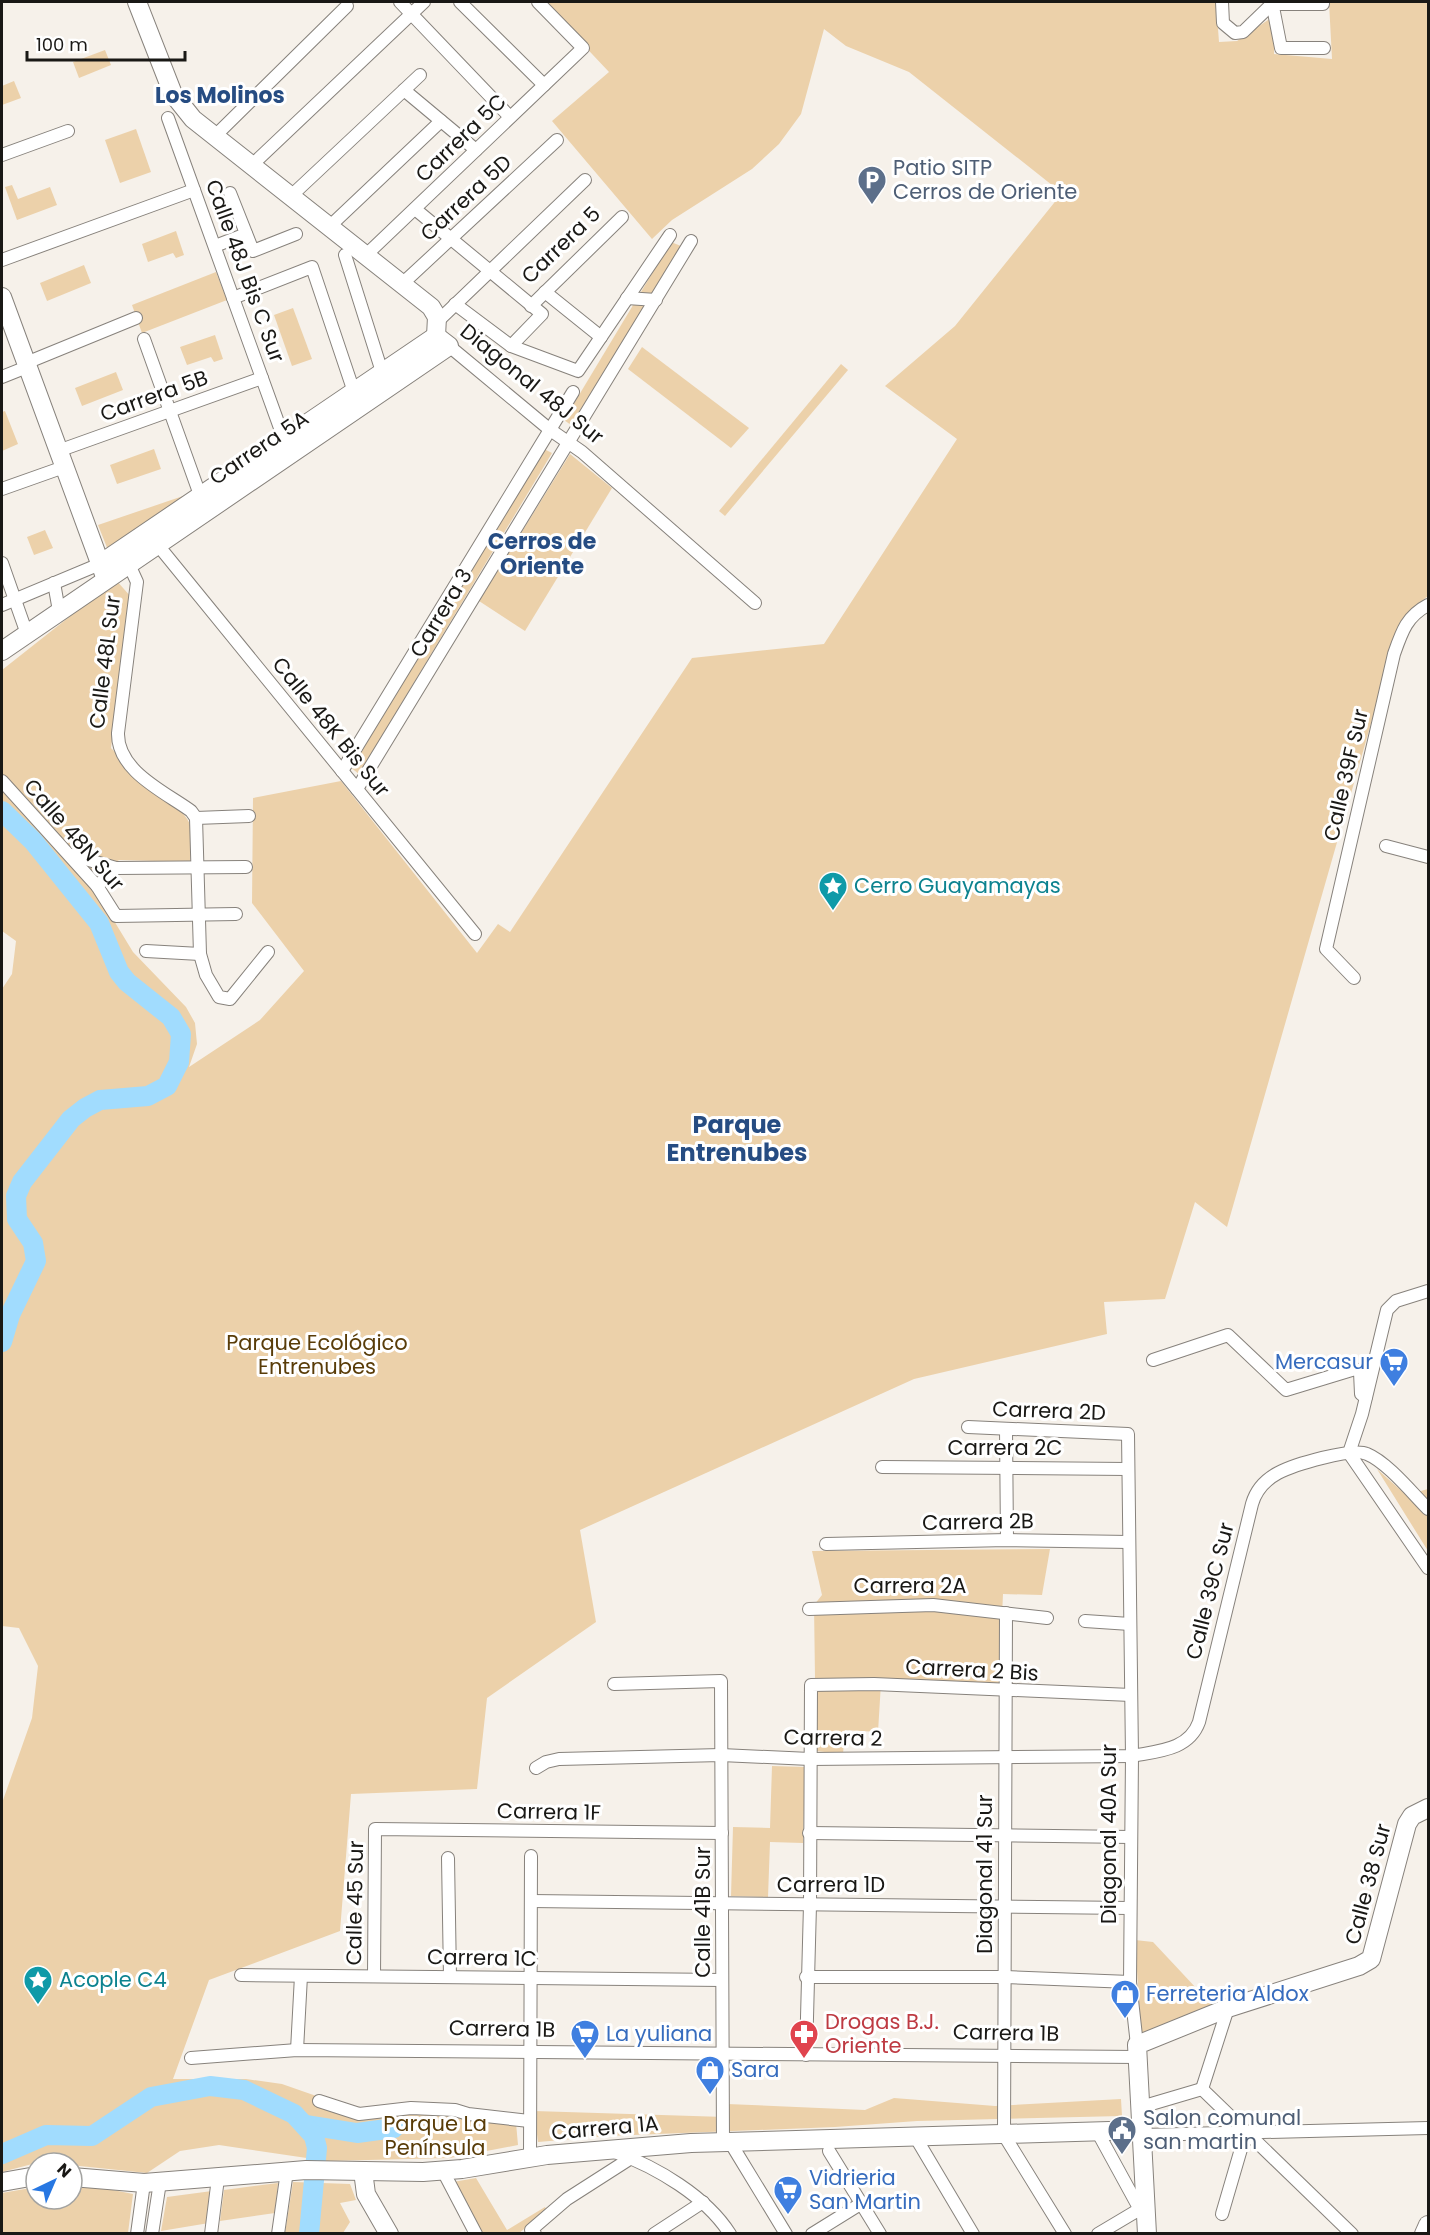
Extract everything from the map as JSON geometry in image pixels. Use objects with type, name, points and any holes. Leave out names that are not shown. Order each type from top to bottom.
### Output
[{"type":"street","name":"Diagonal 48J Sur","points":[[138,2],[164,75],[183,107],[431,308],[441,334],[549,429],[569,441],[755,603]]},
{"type":"street","points":[[400,2],[510,117]]},
{"type":"street","points":[[252,165],[424,2]]},
{"type":"street","points":[[460,2],[543,86]]},
{"type":"street","name":"Carrera 5C","points":[[366,255],[583,48],[538,2]]},
{"type":"street","points":[[1222,2],[1223,23],[1229,30],[1243,32],[1272,3],[1323,3]]},
{"type":"street","points":[[1272,3],[1281,48],[1324,48]]},
{"type":"street","points":[[216,136],[347,6]]},
{"type":"street","points":[[291,196],[420,75]]},
{"type":"street","points":[[404,90],[476,150]]},
{"type":"street","name":"Calle 48J Bis C Sur","points":[[168,118],[284,439]]},
{"type":"street","points":[[329,227],[441,121]]},
{"type":"street","points":[[2,155],[68,131]]},
{"type":"street","name":"Carrera 5D","points":[[402,284],[557,140]]},
{"type":"street","name":"Carrera 5A","points":[[125,556],[157,544],[441,334],[455,304],[585,180]]},
{"type":"street","points":[[2,260],[194,190]]},
{"type":"street","points":[[230,194],[253,251],[296,234]]},
{"type":"street","points":[[415,208],[531,306]]},
{"type":"street","name":"Carrera 5","points":[[511,346],[542,314],[531,306],[622,217]]},
{"type":"street","points":[[215,246],[246,234]]},
{"type":"street","points":[[455,304],[511,346],[578,371],[670,235]]},
{"type":"street","name":"Carrera 3","points":[[357,789],[692,241]]},
{"type":"street","points":[[345,255],[382,372]]},
{"type":"street","points":[[233,298],[312,267],[354,392]]},
{"type":"street","points":[[545,292],[601,337]]},
{"type":"street","name":"Calle 48L Sur","points":[[2,297],[61,459],[100,576]]},
{"type":"street","points":[[627,298],[656,300]]},
{"type":"street","points":[[2,377],[136,318]]},
{"type":"street","name":"Carrera 5A","points":[[100,576],[200,495],[441,334]]},
{"type":"street","points":[[144,339],[200,495]]},
{"type":"street","name":"Carrera 5B","points":[[2,489],[61,459],[170,411],[262,378]]},
{"type":"street","name":"Carrera 3","points":[[342,771],[573,392]]},
{"type":"street","name":"Calle 48K Bis Sur","points":[[157,544],[475,934]]},
{"type":"street","name":"Calle 48L Sur","points":[[125,556],[136,576],[136,598],[118,740],[130,766],[196,818]]},
{"type":"street","points":[[2,563],[27,634]]},
{"type":"street","points":[[2,605],[54,583],[100,576]]},
{"type":"street","points":[[2,651],[59,610],[100,576]]},
{"type":"street","points":[[54,583],[59,610]]},
{"type":"street","name":"Calle 39F Sur","points":[[1353,978],[1326,949],[1394,654],[1402,629],[1412,613],[1428,605]]},
{"type":"street","name":"Calle 48N Sur","points":[[2,781],[97,886],[116,916],[201,914]]},
{"type":"street","points":[[249,816],[196,818],[201,914],[200,954],[206,975],[219,996],[230,999],[268,952]]},
{"type":"street","points":[[1386,846],[1428,857]]},
{"type":"street","points":[[70,855],[116,868],[246,867]]},
{"type":"street","points":[[97,886],[116,868]]},
{"type":"street","points":[[201,914],[236,914]]},
{"type":"street","points":[[146,951],[200,954]]},
{"type":"street","points":[[1349,1453],[1366,1397],[1386,1313],[1390,1305],[1428,1291]]},
{"type":"street","points":[[1153,1360],[1228,1335],[1286,1389],[1355,1369],[1360,1372],[1361,1394],[1366,1397]]},
{"type":"street","name":"Carrera 2D","points":[[968,1427],[1128,1434]]},
{"type":"street","points":[[1006,1429],[1007,1540]]},
{"type":"street","name":"Diagonal 40A Sur","points":[[1128,1434],[1132,1756],[1130,1982],[1143,2132],[1144,2221]]},
{"type":"street","points":[[1349,1453],[1370,1454],[1428,1509]]},
{"type":"street","points":[[1349,1453],[1428,1568]]},
{"type":"street","name":"Calle 39C Sur","points":[[1132,1756],[1180,1745],[1188,1740],[1197,1728],[1257,1491],[1278,1473],[1349,1453]]},
{"type":"street","name":"Carrera 2C","points":[[882,1467],[1128,1468]]},
{"type":"street","name":"Carrera 2B","points":[[826,1544],[1007,1540],[1129,1542]]},
{"type":"street","name":"Carrera 2A","points":[[809,1609],[933,1605],[1047,1618]]},
{"type":"street","name":"Diagonal 41 Sur","points":[[1004,2135],[1006,1613]]},
{"type":"street","points":[[1085,1621],[1130,1624]]},
{"type":"street","name":"Calle 41B Sur","points":[[614,1684],[721,1681],[722,1980],[727,2142]]},
{"type":"street","name":"Carrera 2 Bis","points":[[810,1759],[811,1685],[874,1684],[1006,1692],[1131,1695]]},
{"type":"street","name":"Carrera 2","points":[[536,1768],[546,1761],[559,1759],[721,1755],[810,1759],[1132,1756]]},
{"type":"street","points":[[806,2055],[806,1977],[810,1905],[810,1759]]},
{"type":"street","name":"Calle 38 Sur","points":[[1367,1962],[1375,1950],[1405,1829],[1412,1816],[1428,1808]]},
{"type":"street","name":"Carrera 1F","points":[[375,1829],[722,1833]]},
{"type":"street","name":"Calle 45 Sur","points":[[374,1977],[375,1829]]},
{"type":"street","points":[[809,1833],[1131,1837]]},
{"type":"street","points":[[530,2157],[531,1856]]},
{"type":"street","points":[[448,1858],[450,1977]]},
{"type":"street","name":"Carrera 1D","points":[[531,1901],[1130,1908]]},
{"type":"street","name":"Carrera 1B","points":[[191,2058],[297,2050],[806,2055],[1004,2055],[1137,2051],[1228,2008],[1367,1962]]},
{"type":"street","name":"Carrera 1C","points":[[241,1975],[722,1980]]},
{"type":"street","points":[[297,2050],[301,1976]]},
{"type":"street","points":[[806,1977],[1005,1977],[1130,1982]]},
{"type":"street","points":[[1202,2090],[1228,2008]]},
{"type":"street","points":[[1141,2106],[1202,2090]]},
{"type":"street","points":[[1202,2090],[1352,2234]]},
{"type":"street","points":[[319,2101],[359,2114],[411,2108],[455,2110],[468,2114],[529,2121]]},
{"type":"street","points":[[1143,2132],[1428,2128]]},
{"type":"street","points":[[1097,2131],[1144,2221],[1098,2234]]},
{"type":"street","name":"Carrera 1A","points":[[84,2178],[152,2183],[306,2170],[443,2171],[530,2157],[727,2142],[1097,2131],[1143,2132]]},
{"type":"street","points":[[1222,2214],[1246,2132]]},
{"type":"street","points":[[1004,2135],[1065,2234]]},
{"type":"street","points":[[916,2138],[973,2234]]},
{"type":"street","points":[[727,2142],[786,2234]]},
{"type":"street","points":[[608,2150],[631,2158],[703,2202],[730,2234]]},
{"type":"street","points":[[829,2151],[880,2234]]},
{"type":"street","points":[[531,2232],[567,2199],[631,2158]]},
{"type":"street","points":[[278,2234],[287,2171]]},
{"type":"street","points":[[363,2171],[366,2194],[389,2234]]},
{"type":"street","points":[[443,2171],[476,2234]]},
{"type":"street","points":[[2,2181],[24,2177]]},
{"type":"street","points":[[211,2234],[218,2178]]},
{"type":"street","points":[[137,2234],[152,2183]]},
{"type":"street","points":[[152,2183],[152,2234]]},
{"type":"street","points":[[654,2234],[703,2202]]},
{"type":"street","points":[[812,2234],[862,2204]]},
{"type":"street","points":[[1424,2234],[1428,2225]]},
{"type":"green space","name":"Parque Ecológico Entrenubes","points":[[543,2],[1216,2],[1219,42],[1237,41],[1274,16],[1274,54],[1332,59],[1329,2],[1428,2],[1428,596],[1400,622],[1227,1227],[1195,1202],[1165,1299],[1104,1302],[1107,1334],[914,1379],[580,1530],[596,1622],[487,1698],[477,1789],[351,1794],[340,1931],[209,1980],[173,2079],[246,2079],[282,2084],[322,2098],[358,2117],[426,2113],[516,2123],[518,2145],[450,2158],[327,2161],[219,2145],[180,2151],[147,2173],[84,2166],[84,2151],[24,2151],[24,2166],[2,2172],[2,1803],[32,1718],[38,1666],[19,1628],[2,1626],[2,989],[12,974],[16,941],[2,931],[2,670],[116,580],[131,597],[111,748],[168,798],[186,818],[190,825],[192,844],[190,862],[119,860],[91,883],[133,952],[186,1007],[195,1023],[197,1044],[189,1067],[260,1020],[304,971],[252,903],[253,798],[341,781],[477,953],[498,924],[510,932],[692,658],[824,644],[957,439],[885,386],[955,326],[1062,193],[909,72],[846,46],[824,29],[801,114],[779,144],[752,169],[672,220],[652,239],[552,121],[609,72]]},
{"type":"green space","points":[[105,50],[111,65],[79,78],[73,62]]},
{"type":"green space","points":[[14,81],[21,98],[2,105],[2,86]]},
{"type":"green space","points":[[136,129],[151,172],[120,183],[105,140]]},
{"type":"green space","points":[[12,185],[18,199],[50,187],[57,205],[17,220],[5,187]]},
{"type":"green space","points":[[176,231],[184,255],[176,258],[173,253],[148,262],[142,244]]},
{"type":"green space","points":[[671,242],[681,246],[571,425],[564,420]]},
{"type":"green space","points":[[84,265],[91,283],[47,301],[40,283]]},
{"type":"green space","points":[[216,272],[227,300],[142,333],[132,305]]},
{"type":"green space","points":[[293,308],[312,359],[292,366],[274,315]]},
{"type":"green space","points":[[215,335],[223,359],[214,362],[211,357],[187,365],[180,347]]},
{"type":"green space","points":[[642,347],[749,428],[731,448],[628,369]]},
{"type":"green space","points":[[841,364],[848,370],[725,516],[719,511]]},
{"type":"green space","points":[[116,372],[123,390],[82,406],[75,388]]},
{"type":"green space","points":[[5,411],[18,444],[2,451],[2,412]]},
{"type":"green space","points":[[154,449],[161,469],[117,484],[110,465]]},
{"type":"green space","points":[[544,449],[552,453],[359,774],[350,767]]},
{"type":"green space","points":[[570,454],[612,488],[525,631],[479,601]]},
{"type":"green space","points":[[186,495],[108,550],[98,525]]},
{"type":"green space","points":[[45,530],[53,548],[34,555],[27,537]]},
{"type":"green space","points":[[1377,1469],[1406,1495],[1428,1489],[1428,1551]]},
{"type":"green space","points":[[1050,1549],[1042,1595],[1003,1594],[999,1683],[881,1683],[878,1732],[845,1730],[843,1754],[816,1751],[814,1605],[822,1595],[812,1551]]},
{"type":"green space","points":[[772,1766],[805,1767],[803,1843],[770,1842],[768,1897],[731,1896],[733,1827],[770,1828]]},
{"type":"green space","points":[[1135,1940],[1153,1942],[1212,2005],[1141,2034]]},
{"type":"green space","name":"Parque La Península","points":[[894,2098],[995,2106],[1121,2099],[1122,2116],[917,2121],[835,2127],[608,2136],[538,2142],[534,2111],[725,2117],[727,2104],[865,2110]]},
{"type":"green space","points":[[476,2178],[507,2230],[545,2207],[547,2211],[519,2233],[482,2233],[453,2182]]},
{"type":"green space","points":[[293,2182],[350,2184],[356,2200],[340,2203],[350,2222],[343,2233],[285,2233]]},
{"type":"green space","points":[[278,2183],[275,2213],[220,2221],[224,2190]]},
{"type":"green space","points":[[84,2187],[98,2187],[133,2194],[128,2233],[2,2233],[2,2193],[24,2189],[24,2211],[84,2211]]},
{"type":"green space","points":[[212,2191],[209,2223],[161,2231],[167,2197]]},
{"type":"waterway","points":[[2,811],[33,841],[99,923],[119,972],[127,982],[171,1017],[181,1034],[179,1062],[167,1086],[148,1096],[100,1100],[85,1108],[71,1119],[22,1182],[16,1196],[17,1219],[33,1243],[36,1261],[10,1315],[2,1342]]},
{"type":"waterway","points":[[2,2154],[46,2135],[92,2136],[151,2097],[210,2086],[244,2090],[294,2114],[314,2136],[317,2148],[309,2234]]},
{"type":"waterway","points":[[307,2125],[357,2133],[394,2128]]},
{"type":"place","name":"Patio SITP Cerros de Oriente","points":[[872,206]]},
{"type":"place","name":"Cerro Guayamayas","points":[[833,912]]},
{"type":"place","name":"Mercasur","points":[[1394,1388]]},
{"type":"place","name":"Acople C4","points":[[38,2006]]},
{"type":"place","name":"Ferreteria Aldox","points":[[1125,2020]]},
{"type":"place","name":"La yuliana","points":[[585,2060]]},
{"type":"place","name":"Drogas B.J. Oriente","points":[[804,2060]]},
{"type":"place","name":"Sara","points":[[710,2096]]},
{"type":"place","name":"Salon comunal san martin","points":[[1122,2156]]},
{"type":"place","name":"Vidrieria San Martin","points":[[788,2216]]},
{"type":"district","name":"Los Molinos","points":[[220,95]]},
{"type":"district","name":"Cerros de Oriente","points":[[542,554]]},
{"type":"district","name":"Parque Entrenubes","points":[[737,1139]]}]
